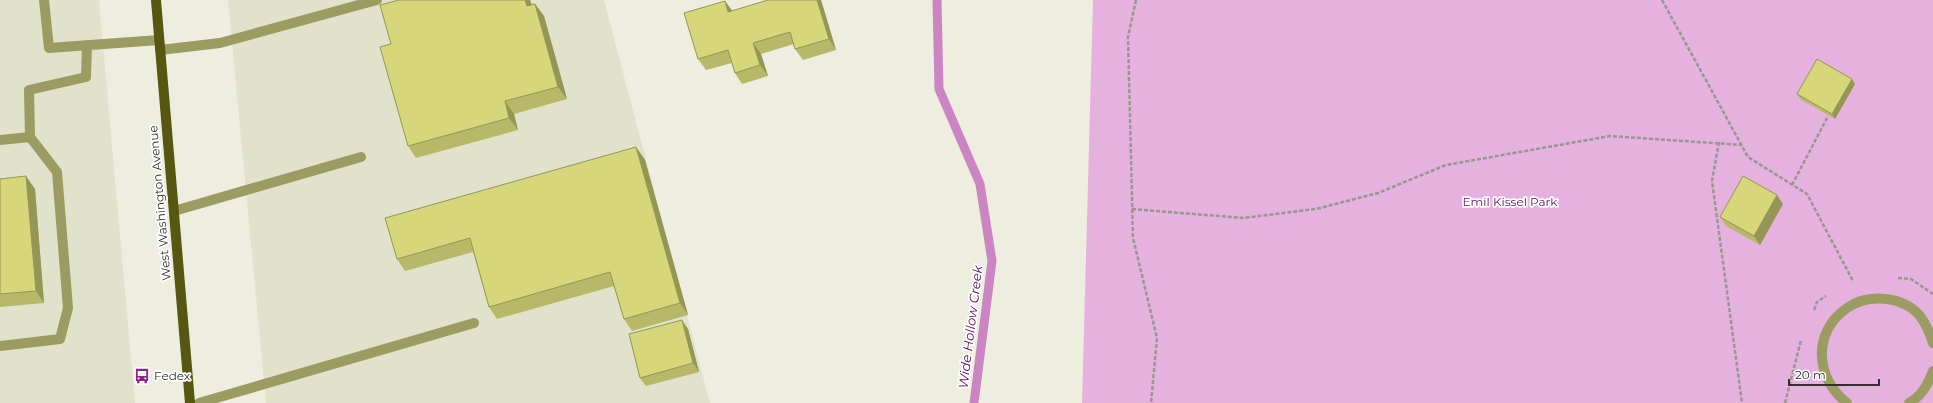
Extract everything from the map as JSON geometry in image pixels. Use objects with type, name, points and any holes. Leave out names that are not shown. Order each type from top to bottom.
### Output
[{"type":"main road","name":"West Washington Avenue","points":[[156,0],[190,403]]},
{"type":"lane","points":[[44,0],[49,48],[87,45],[160,45],[220,42],[377,0]]},
{"type":"lane","points":[[0,346],[60,339],[68,308],[57,172],[30,137],[28,90],[86,77],[87,45]]},
{"type":"lane","points":[[0,140],[30,137]]},
{"type":"lane","points":[[174,211],[360,157]]},
{"type":"lane","points":[[1846,403],[1832,390],[1824,373],[1821,355],[1824,337],[1833,320],[1848,307],[1865,300],[1884,298],[1903,304],[1919,315],[1930,331],[1933,343]]},
{"type":"lane","points":[[200,403],[474,323]]},
{"type":"lane","points":[[1909,403],[1930,390],[1933,371]]},
{"type":"path","points":[[1136,0],[1128,37],[1133,238],[1157,338],[1151,403]]},
{"type":"path","points":[[1662,0],[1748,157],[1807,194],[1853,281]]},
{"type":"path","points":[[1792,185],[1827,118]]},
{"type":"path","points":[[1132,209],[1242,218],[1316,209],[1378,193],[1446,165],[1610,136],[1719,142],[1742,145]]},
{"type":"path","points":[[1719,142],[1712,181],[1742,403]]},
{"type":"shaded area","points":[[0,0],[99,0],[135,403],[0,403]]},
{"type":"shaded area","points":[[228,0],[604,0],[710,403],[266,403]]},
{"type":"green space","name":"Emil Kissel Park","points":[[1093,0],[1933,0],[1933,403],[1082,403]]},
{"type":"building","points":[[399,0],[525,0],[527,6],[535,4],[558,87],[505,101],[509,118],[408,146],[380,47],[391,44],[380,5]]},
{"type":"building","points":[[768,0],[817,0],[829,39],[795,49],[790,32],[753,43],[760,65],[735,73],[728,50],[698,59],[684,13],[725,1],[728,12]]},
{"type":"building","points":[[1817,59],[1852,79],[1832,114],[1797,94]]},
{"type":"building","points":[[636,147],[680,303],[624,319],[610,272],[489,307],[470,238],[397,259],[385,218]]},
{"type":"building","points":[[26,176],[36,291],[0,294],[0,179]]},
{"type":"building","points":[[1743,176],[1777,195],[1754,236],[1720,217]]},
{"type":"building","points":[[682,320],[693,363],[640,378],[629,334]]},
{"type":"waterway","name":"Wide Hollow Creek","points":[[937,0],[939,89],[980,184],[992,261],[974,403]]},
{"type":"place","name":"Fedex","points":[[142,376]]}]
